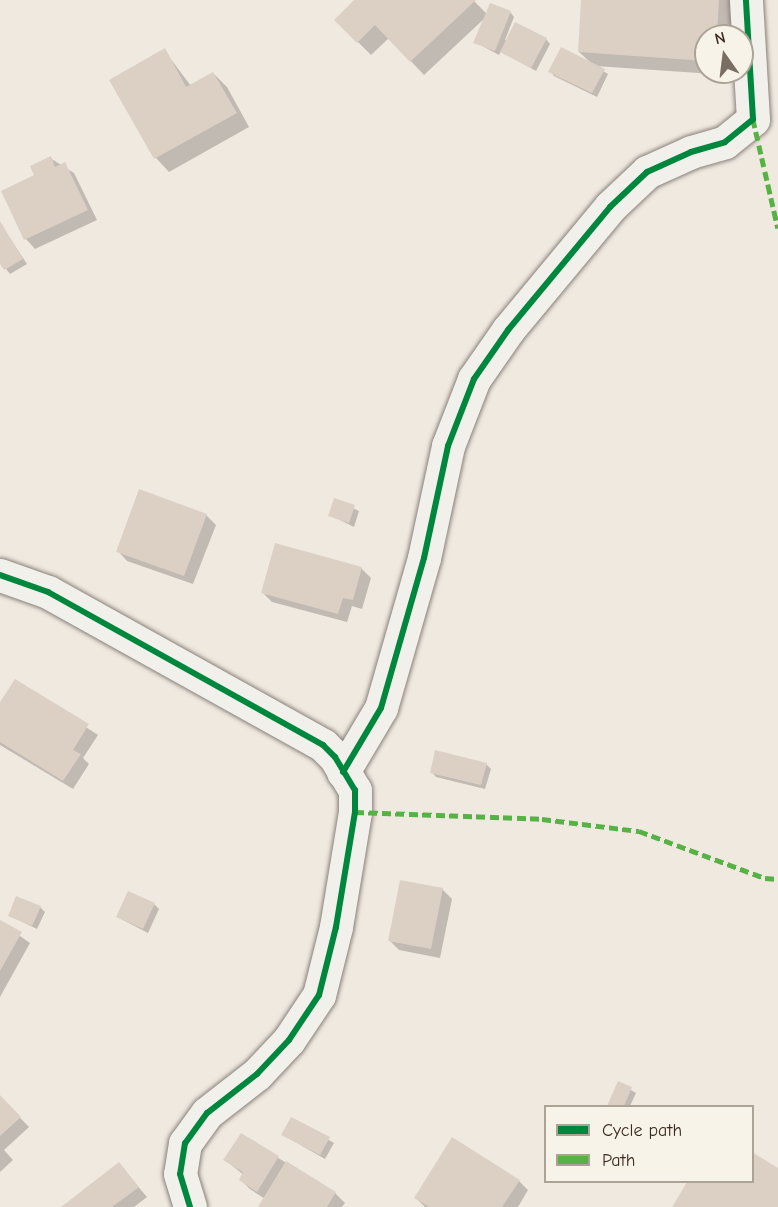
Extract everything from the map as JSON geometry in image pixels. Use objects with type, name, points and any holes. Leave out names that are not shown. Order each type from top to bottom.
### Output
[{"type":"street","points":[[343,772],[381,708],[424,558],[448,446],[474,379],[508,330],[610,207],[647,172],[691,152],[725,142],[753,119],[746,0]]},
{"type":"street","points":[[0,574],[48,592],[309,736],[335,757],[355,790],[355,813],[336,927],[319,995],[289,1040],[257,1074],[207,1113],[185,1143],[180,1174],[190,1207]]},
{"type":"building","points":[[354,0],[476,0],[410,62],[375,25],[357,43],[334,20]]},
{"type":"building","points":[[581,0],[719,0],[718,24],[694,24],[694,60],[578,52]]},
{"type":"building","points":[[490,3],[511,11],[495,51],[473,43]]},
{"type":"building","points":[[515,22],[547,38],[531,68],[500,52]]},
{"type":"building","points":[[561,47],[605,69],[592,93],[548,72]]},
{"type":"building","points":[[165,48],[186,87],[213,72],[237,113],[154,159],[109,80]]},
{"type":"building","points":[[51,156],[55,167],[65,162],[88,210],[24,240],[1,191],[34,175],[30,166]]},
{"type":"building","points":[[0,221],[23,259],[4,270],[0,264]]},
{"type":"building","points":[[139,489],[207,514],[184,576],[116,552]]},
{"type":"building","points":[[334,498],[355,505],[349,523],[328,516]]},
{"type":"building","points":[[275,543],[362,567],[353,600],[343,598],[338,614],[261,593]]},
{"type":"building","points":[[15,679],[89,724],[73,750],[81,754],[63,781],[0,742],[0,702]]},
{"type":"building","points":[[435,750],[487,763],[481,785],[430,773]]},
{"type":"building","points":[[400,880],[443,888],[431,949],[388,941]]},
{"type":"building","points":[[128,891],[155,903],[143,929],[116,917]]},
{"type":"building","points":[[16,896],[41,906],[32,926],[8,916]]},
{"type":"building","points":[[0,920],[22,932],[0,971]]},
{"type":"building","points":[[618,1081],[632,1087],[624,1105],[607,1105]]},
{"type":"building","points":[[0,1095],[21,1117],[0,1136]]},
{"type":"building","points":[[291,1117],[330,1137],[320,1155],[281,1135]]},
{"type":"building","points":[[241,1133],[279,1156],[257,1192],[239,1180],[243,1172],[223,1160]]},
{"type":"building","points":[[452,1137],[520,1180],[502,1207],[429,1207],[414,1198]]},
{"type":"building","points":[[754,1153],[778,1168],[778,1207],[672,1207],[686,1183],[754,1183]]},
{"type":"building","points":[[286,1161],[336,1192],[327,1207],[258,1207]]},
{"type":"building","points":[[119,1162],[139,1187],[112,1207],[61,1207]]},
{"type":"marked path","points":[[753,119],[778,228]]},
{"type":"marked path","points":[[355,812],[542,819],[639,831],[765,878],[778,879]]},
{"type":"cycle path","points":[[343,772],[381,708],[424,558],[448,446],[474,379],[508,330],[610,207],[647,172],[691,152],[725,142],[753,119],[746,0]]},
{"type":"cycle path","points":[[0,575],[48,592],[323,745],[335,757],[355,790],[355,812],[336,927],[319,995],[289,1040],[257,1074],[207,1113],[185,1143],[180,1174],[190,1207]]}]
